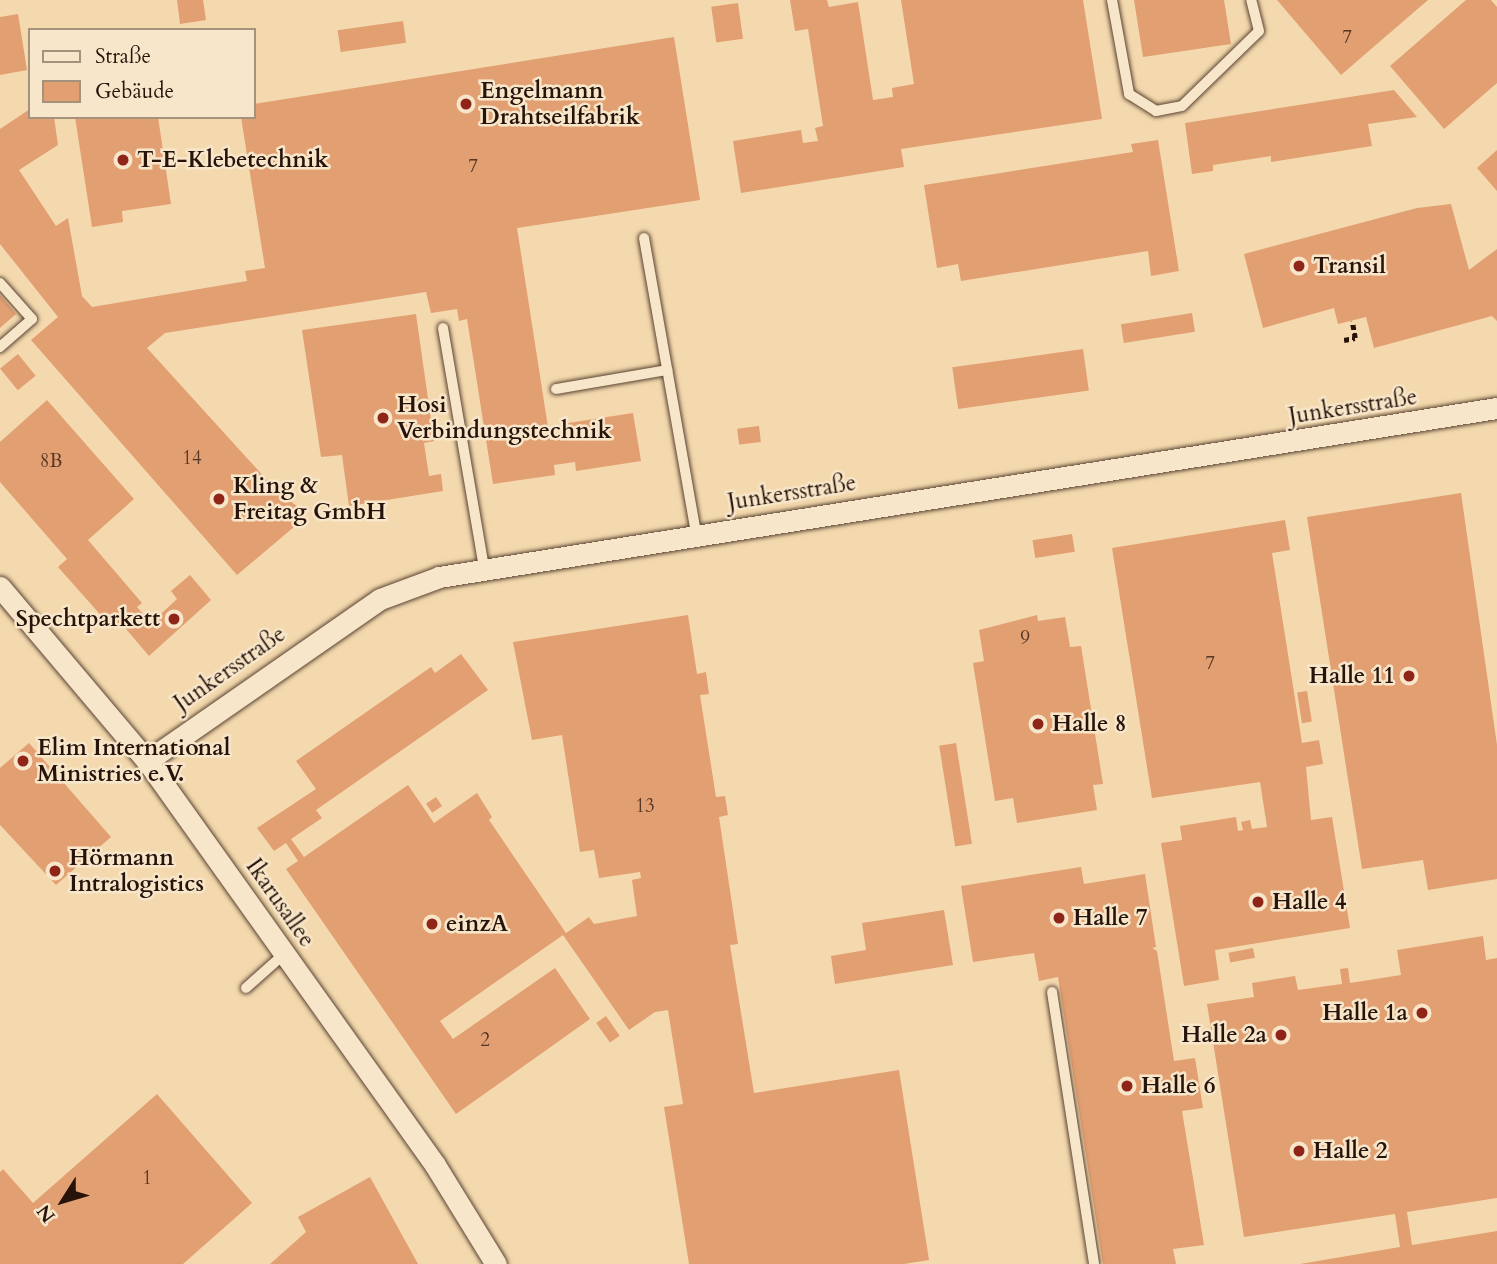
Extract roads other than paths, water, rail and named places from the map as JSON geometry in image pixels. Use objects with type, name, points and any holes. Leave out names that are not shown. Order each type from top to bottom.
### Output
[{"type":"street","name":"Junkersstraße","points":[[147,761],[380,599],[439,577],[1497,408]]},
{"type":"street","name":"Ikarusallee","points":[[0,587],[147,761],[435,1165],[496,1264]]},
{"type":"lane","points":[[1112,0],[1129,94],[1156,111],[1182,106],[1259,31],[1251,0]]},
{"type":"lane","points":[[644,238],[696,534]]},
{"type":"lane","points":[[0,283],[32,319],[0,347]]},
{"type":"lane","points":[[443,328],[484,568]]},
{"type":"lane","points":[[556,389],[667,370]]},
{"type":"lane","points":[[246,988],[284,954]]},
{"type":"lane","points":[[1052,992],[1094,1264]]},
{"type":"place","name":"Engelmann Drahtseilfabrik","points":[[466,104]]},
{"type":"place","name":"T-E-Klebetechnik","points":[[123,160]]},
{"type":"place","name":"Transil","points":[[1299,266]]},
{"type":"place","name":"Hosi Verbindungstechnik","points":[[383,418]]},
{"type":"place","name":"Kling & Freitag GmbH","points":[[219,499]]},
{"type":"place","name":"Spechtparkett","points":[[174,619]]},
{"type":"place","name":"Halle 11","points":[[1409,676]]},
{"type":"place","name":"Halle 8","points":[[1038,724]]},
{"type":"place","name":"Elim International Ministries e.V.","points":[[23,761]]},
{"type":"place","name":"Hörmann Intralogistics","points":[[55,871]]},
{"type":"place","name":"Halle 4","points":[[1258,902]]},
{"type":"place","name":"Halle 7","points":[[1059,918]]},
{"type":"place","name":"einzA","points":[[432,924]]},
{"type":"place","name":"Halle 1a","points":[[1422,1013]]},
{"type":"place","name":"Halle 2a","points":[[1281,1035]]},
{"type":"place","name":"Halle 6","points":[[1127,1086]]},
{"type":"place","name":"Halle 2","points":[[1299,1151]]}]
